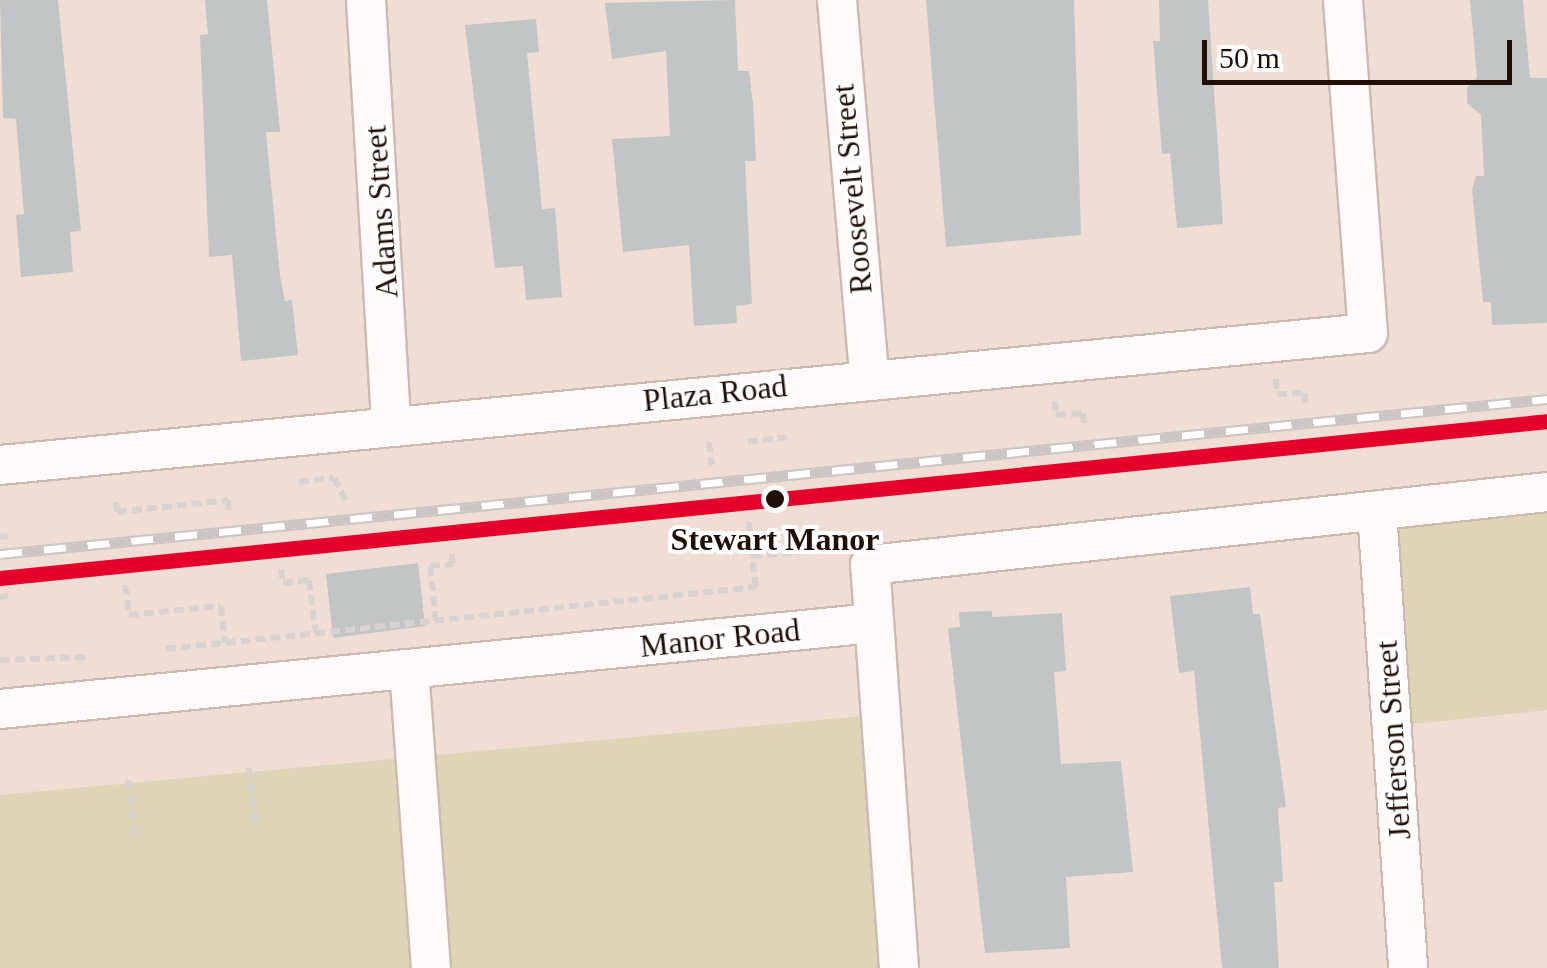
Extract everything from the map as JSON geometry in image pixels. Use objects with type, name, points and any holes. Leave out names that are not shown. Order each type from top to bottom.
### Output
[{"type":"street","name":"Adams Street","points":[[366,0],[391,425]]},
{"type":"street","name":"Roosevelt Street","points":[[837,0],[869,378]]},
{"type":"street","name":"Plaza Road","points":[[0,465],[869,378],[1368,333],[1343,0]]},
{"type":"street","points":[[899,968],[870,564],[1547,492]]},
{"type":"street","name":"Jefferson Street","points":[[1377,511],[1408,968]]},
{"type":"street","name":"Manor Road","points":[[0,710],[874,623]]},
{"type":"street","points":[[409,669],[431,968]]},
{"type":"path","points":[[1278,394],[1305,393],[1305,404]]},
{"type":"path","points":[[1056,415],[1083,412],[1084,426]]},
{"type":"path","points":[[748,442],[787,437]]},
{"type":"path","points":[[709,442],[712,465]]},
{"type":"path","points":[[298,482],[334,478],[348,502]]},
{"type":"path","points":[[116,502],[117,512],[228,500],[229,513]]},
{"type":"path","points":[[153,650],[756,587],[749,522]]},
{"type":"path","points":[[436,620],[430,566],[453,564],[451,552]]},
{"type":"path","points":[[752,556],[802,552]]},
{"type":"path","points":[[281,569],[283,583],[309,580],[316,633]]},
{"type":"path","points":[[125,585],[129,615],[221,606],[225,643]]},
{"type":"path","points":[[0,660],[98,656]]},
{"type":"path","points":[[250,768],[255,824]]},
{"type":"path","points":[[128,780],[135,837]]},
{"type":"shaded area","points":[[1547,474],[1547,710],[1404,725],[1384,490]]},
{"type":"shaded area","points":[[864,716],[884,968],[0,968],[0,795]]},
{"type":"building","points":[[0,0],[58,0],[81,231],[70,232],[73,272],[21,277],[16,215],[24,214],[16,119],[3,118]]},
{"type":"building","points":[[205,0],[267,0],[280,132],[266,132],[280,276],[285,301],[292,300],[298,355],[241,361],[232,255],[209,257],[200,35],[208,34]]},
{"type":"building","points":[[735,0],[738,71],[749,71],[753,104],[756,161],[745,161],[752,304],[736,306],[737,323],[694,326],[689,245],[623,252],[612,139],[670,136],[666,51],[612,59],[605,3]]},
{"type":"building","points":[[926,0],[1074,0],[1081,235],[946,247]]},
{"type":"building","points":[[1159,0],[1208,0],[1223,224],[1177,228],[1170,153],[1162,154],[1153,41],[1160,41]]},
{"type":"building","points":[[1470,0],[1523,0],[1530,78],[1547,78],[1547,323],[1492,325],[1491,302],[1483,302],[1472,189],[1476,176],[1484,176],[1481,115],[1467,103],[1467,88],[1477,77]]},
{"type":"building","points":[[536,19],[539,52],[527,53],[542,209],[555,208],[562,297],[526,300],[523,266],[495,268],[465,25]]},
{"type":"building","points":[[418,563],[425,626],[333,638],[326,574]]},
{"type":"building","points":[[1250,587],[1253,614],[1260,614],[1286,807],[1278,808],[1283,882],[1274,882],[1279,968],[1222,968],[1194,671],[1179,673],[1170,596]]},
{"type":"building","points":[[992,611],[992,617],[1062,613],[1066,671],[1054,672],[1061,764],[1121,761],[1133,872],[1066,877],[1070,948],[985,953],[948,628],[960,627],[959,612]]},
{"type":"railway","points":[[0,554],[1547,399]]},
{"type":"transit line","points":[[0,578],[1547,421]]},
{"type":"place","name":"Stewart Manor","points":[[775,499]]}]
